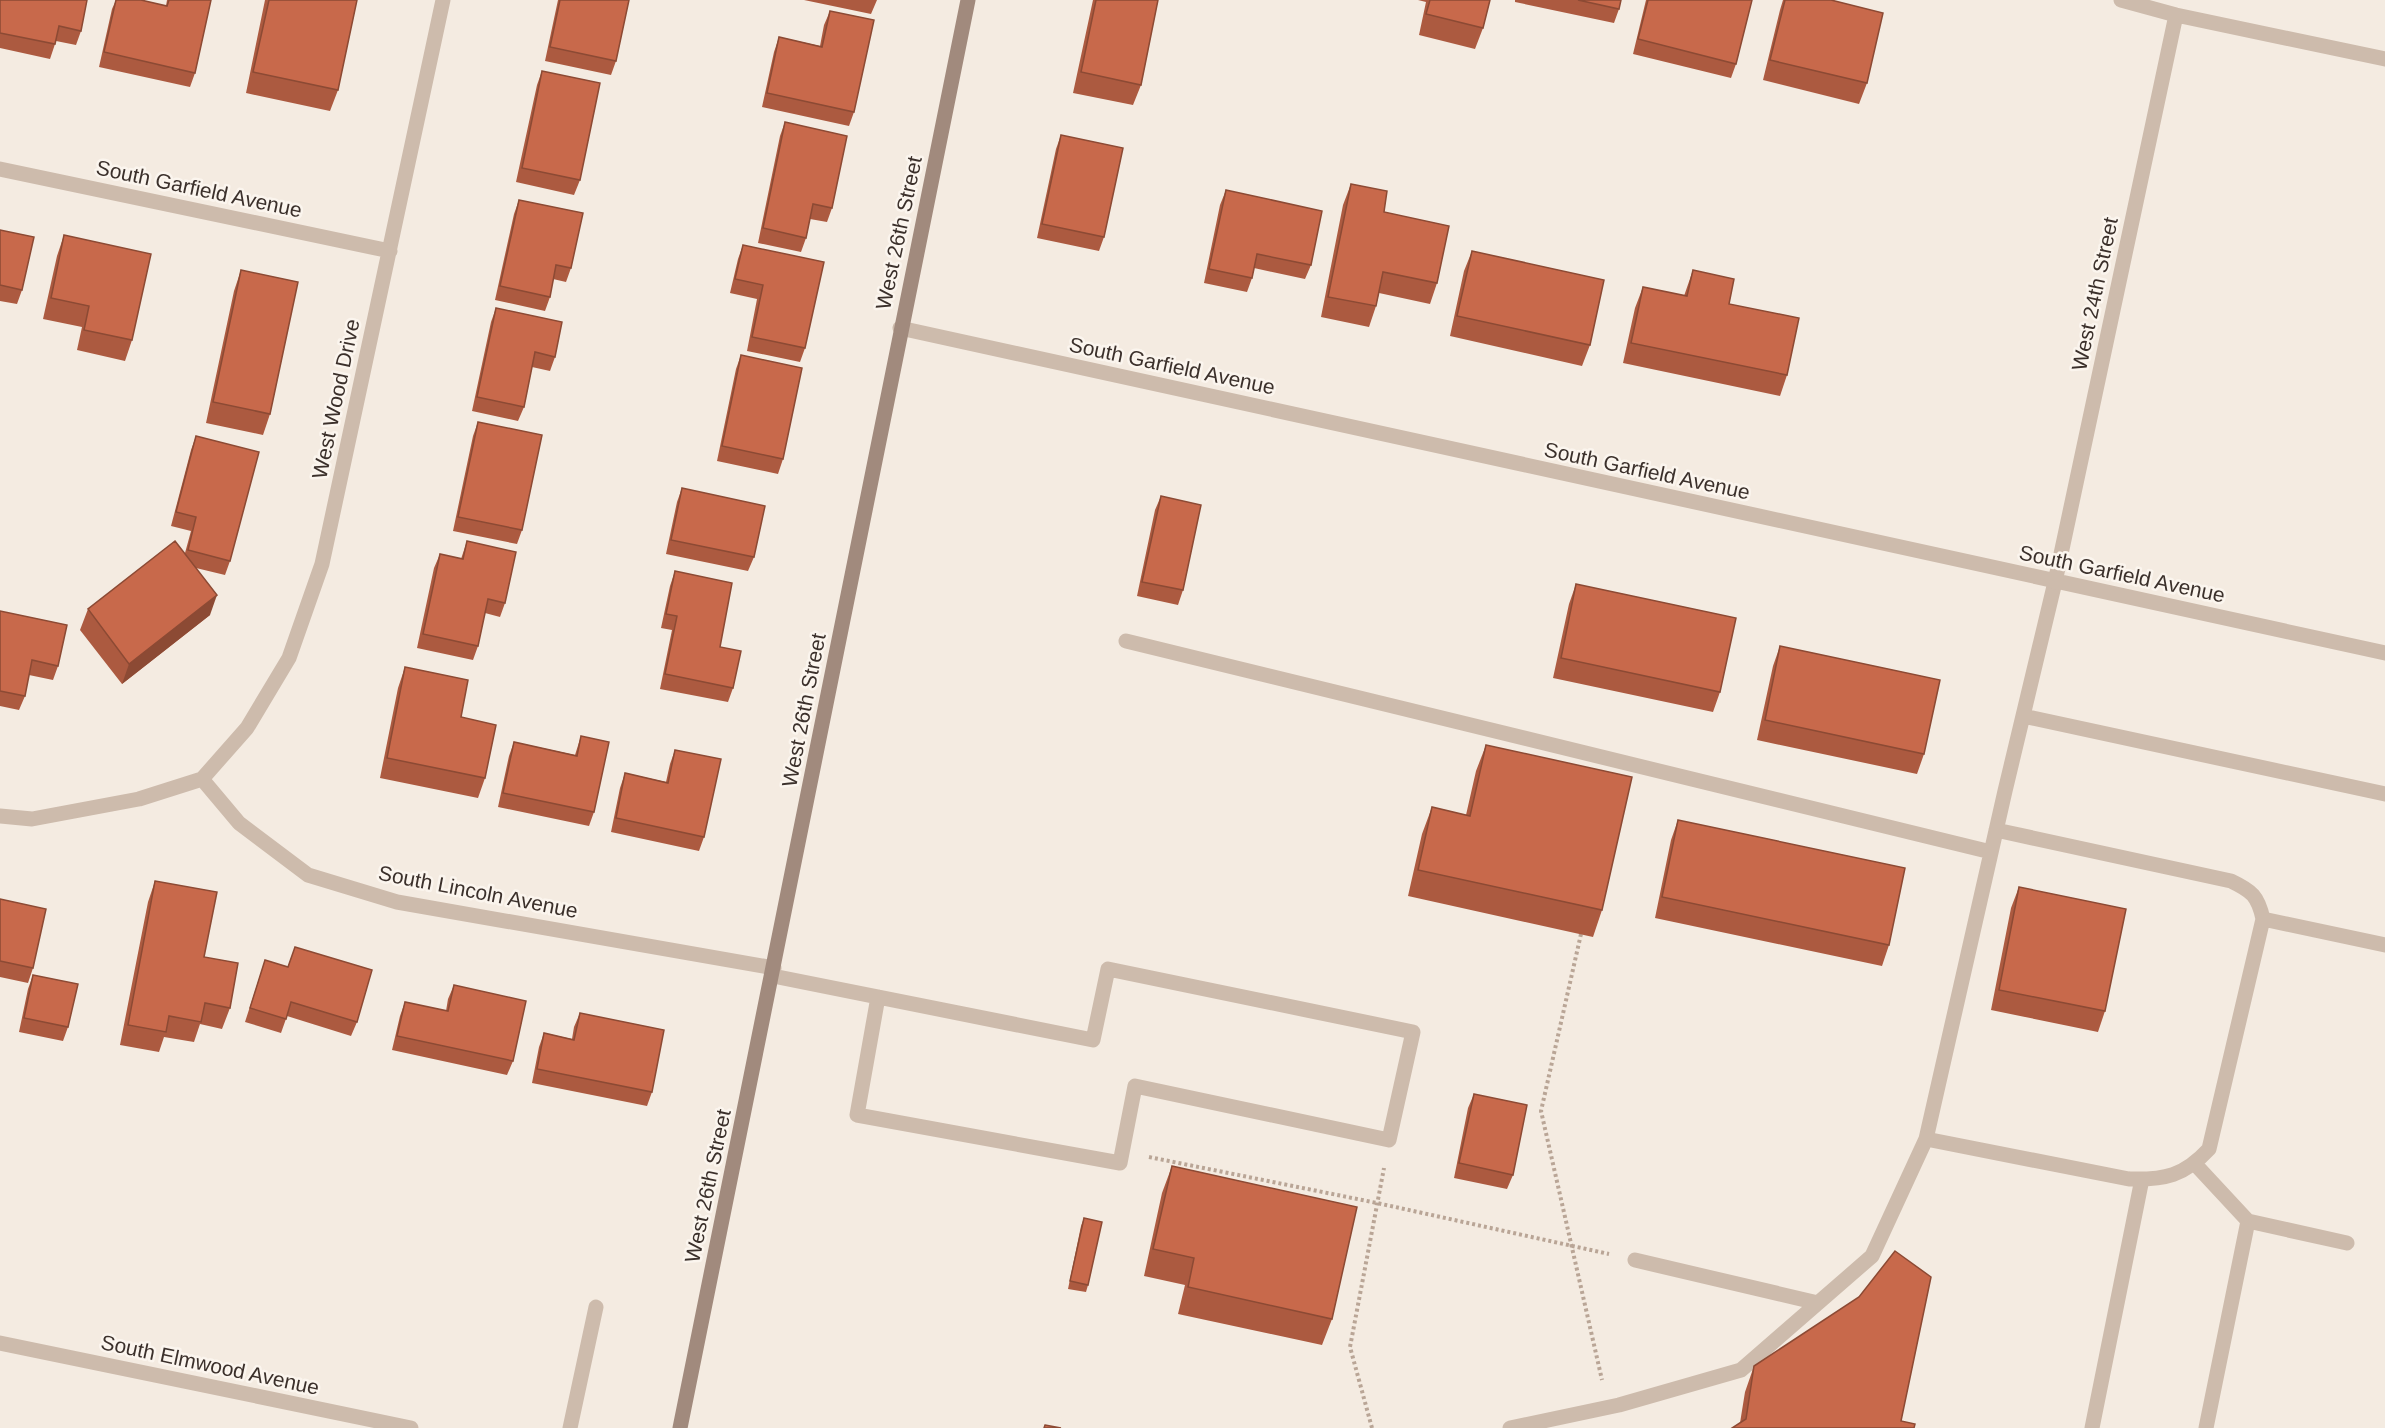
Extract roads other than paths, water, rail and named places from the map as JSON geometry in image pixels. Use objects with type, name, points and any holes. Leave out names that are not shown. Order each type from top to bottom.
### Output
[{"type":"main road","name":"West 26th Street","points":[[680,1428],[900,328],[968,0]]},
{"type":"street","name":"West Wood Drive","points":[[202,778],[247,728],[289,658],[322,564],[444,0]]},
{"type":"street","points":[[2121,0],[2176,15],[2385,59]]},
{"type":"street","name":"West 24th Street","points":[[1510,1428],[1609,1407],[1741,1370],[1872,1256],[1926,1139],[2055,582],[2176,15]]},
{"type":"street","name":"South Garfield Avenue","points":[[0,169],[390,251]]},
{"type":"street","name":"South Garfield Avenue","points":[[900,328],[2385,653]]},
{"type":"street","points":[[1126,641],[1991,852]]},
{"type":"street","points":[[2023,716],[2385,794]]},
{"type":"street","points":[[0,816],[32,819],[139,799],[202,778]]},
{"type":"street","name":"South Lincoln Avenue","points":[[202,778],[239,823],[308,875],[397,902],[773,972],[878,997],[1093,1040],[1108,969],[1413,1032],[1389,1140],[1135,1086],[1120,1163],[857,1115],[878,997]]},
{"type":"street","points":[[1926,1139],[2129,1179],[2154,1179],[2175,1175],[2195,1164],[2209,1149],[2263,919],[2260,903],[2248,889],[2231,881],[1996,830]]},
{"type":"street","points":[[2263,919],[2385,945]]},
{"type":"street","points":[[2195,1164],[2248,1221],[2347,1243]]},
{"type":"street","points":[[2092,1428],[2142,1179]]},
{"type":"street","points":[[2205,1428],[2248,1221]]},
{"type":"street","points":[[1635,1260],[1818,1303]]},
{"type":"street","points":[[570,1428],[596,1307]]},
{"type":"street","name":"South Elmwood Avenue","points":[[0,1343],[411,1428]]},
{"type":"street","points":[[1585,1412],[1589,1428]]}]
